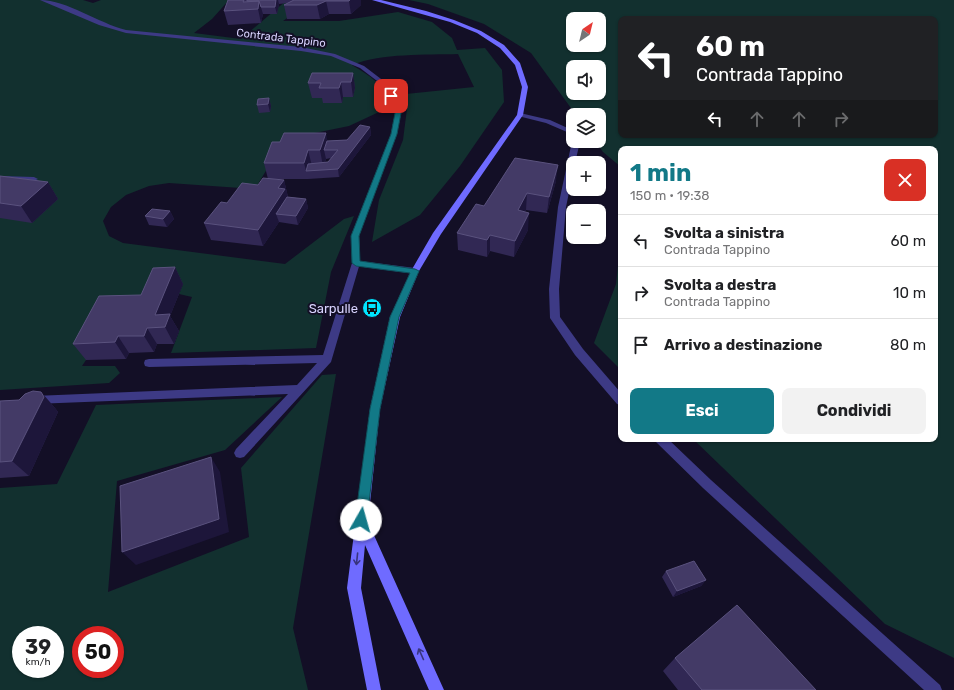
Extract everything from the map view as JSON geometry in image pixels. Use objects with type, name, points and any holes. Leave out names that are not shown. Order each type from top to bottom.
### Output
[{"type":"main road","points":[[374,690],[354,588],[375,409],[395,317],[415,271],[436,233],[520,115],[524,104],[524,80],[517,63],[506,50],[491,38],[469,26],[438,16],[375,0]]},
{"type":"main road","points":[[361,520],[437,690]]},
{"type":"street","name":"Contrada Tappino","points":[[43,0],[56,3],[100,24],[121,31],[301,49],[333,55],[362,67],[383,83],[399,108],[394,134],[355,236],[356,263],[327,359]]},
{"type":"street","points":[[520,115],[548,121],[566,129]]},
{"type":"street","points":[[575,148],[561,214],[554,289],[555,318],[578,352],[618,398]]},
{"type":"street","points":[[0,178],[34,179]]},
{"type":"street","points":[[356,263],[415,271]]},
{"type":"street","points":[[149,363],[327,359]]},
{"type":"street","points":[[240,453],[327,359]]},
{"type":"street","points":[[24,400],[300,389]]},
{"type":"street","points":[[663,442],[707,484],[935,690]]},
{"type":"green space","points":[[0,0],[83,0],[93,3],[101,0],[229,0],[212,19],[194,33],[241,39],[287,0],[313,0],[283,21],[339,21],[398,12],[432,22],[452,38],[457,50],[485,48],[502,70],[504,102],[460,166],[420,215],[372,242],[379,200],[403,140],[408,101],[406,94],[474,87],[458,54],[377,58],[352,65],[373,79],[384,93],[387,100],[381,105],[379,112],[349,126],[285,139],[255,189],[169,183],[149,186],[126,195],[111,207],[103,221],[109,236],[123,243],[285,264],[344,219],[354,216],[331,272],[316,348],[171,353],[192,297],[179,294],[183,284],[135,304],[86,360],[82,366],[115,366],[120,373],[109,383],[0,390]]},
{"type":"green space","points":[[409,0],[954,0],[954,658],[885,624],[696,442],[938,442],[938,146],[618,146],[618,164],[600,148],[606,148],[606,108],[571,108],[531,53],[484,24],[428,4]]},
{"type":"green space","points":[[618,266],[618,367],[594,343],[616,284]]},
{"type":"green space","points":[[336,374],[293,628],[308,690],[0,690],[0,488],[57,484],[96,405],[282,397],[225,450],[117,481],[108,592],[249,537],[241,468],[322,375]]},
{"type":"building","points":[[228,0],[244,0],[243,2],[259,1],[258,9],[224,11]]},
{"type":"building","points":[[247,0],[276,0],[275,7],[261,7],[259,1]]},
{"type":"building","points":[[294,0],[350,0],[326,1],[317,5],[284,5]]},
{"type":"building","points":[[312,73],[353,73],[351,82],[341,82],[339,88],[319,88],[321,83],[308,83]]},
{"type":"building","points":[[269,98],[268,104],[257,105],[258,99]]},
{"type":"building","points":[[360,125],[370,127],[338,169],[306,171],[308,164],[328,162],[338,150],[324,150],[327,141],[347,140]]},
{"type":"building","points":[[284,133],[326,133],[320,150],[308,150],[304,163],[264,163],[272,142],[280,142]]},
{"type":"building","points":[[515,158],[558,165],[549,197],[527,193],[518,210],[529,213],[515,241],[490,235],[487,240],[457,233],[476,204],[484,206]]},
{"type":"building","points":[[0,176],[48,182],[21,206],[0,203]]},
{"type":"building","points":[[263,178],[284,180],[278,188],[285,189],[258,230],[204,223],[221,202],[227,203],[242,183],[258,185]]},
{"type":"building","points":[[287,197],[306,199],[296,216],[276,214]]},
{"type":"building","points":[[152,209],[170,211],[163,219],[145,216]]},
{"type":"building","points":[[175,267],[155,315],[170,314],[165,327],[147,328],[144,336],[118,336],[115,342],[73,344],[99,296],[141,295],[153,268]]},
{"type":"building","points":[[33,391],[41,392],[44,397],[12,461],[0,462],[0,401],[19,400],[25,394]]},
{"type":"building","points":[[211,457],[219,519],[122,552],[120,486]]},
{"type":"building","points":[[694,561],[706,580],[677,591],[666,571]]},
{"type":"building","points":[[737,605],[816,690],[702,690],[675,658]]},
{"type":"place","name":"Sarpulle","points":[[372,308]]},
{"type":"route","points":[[361,520],[375,409],[395,317],[415,271],[356,263],[355,236],[394,134],[399,108],[391,96]]}]
